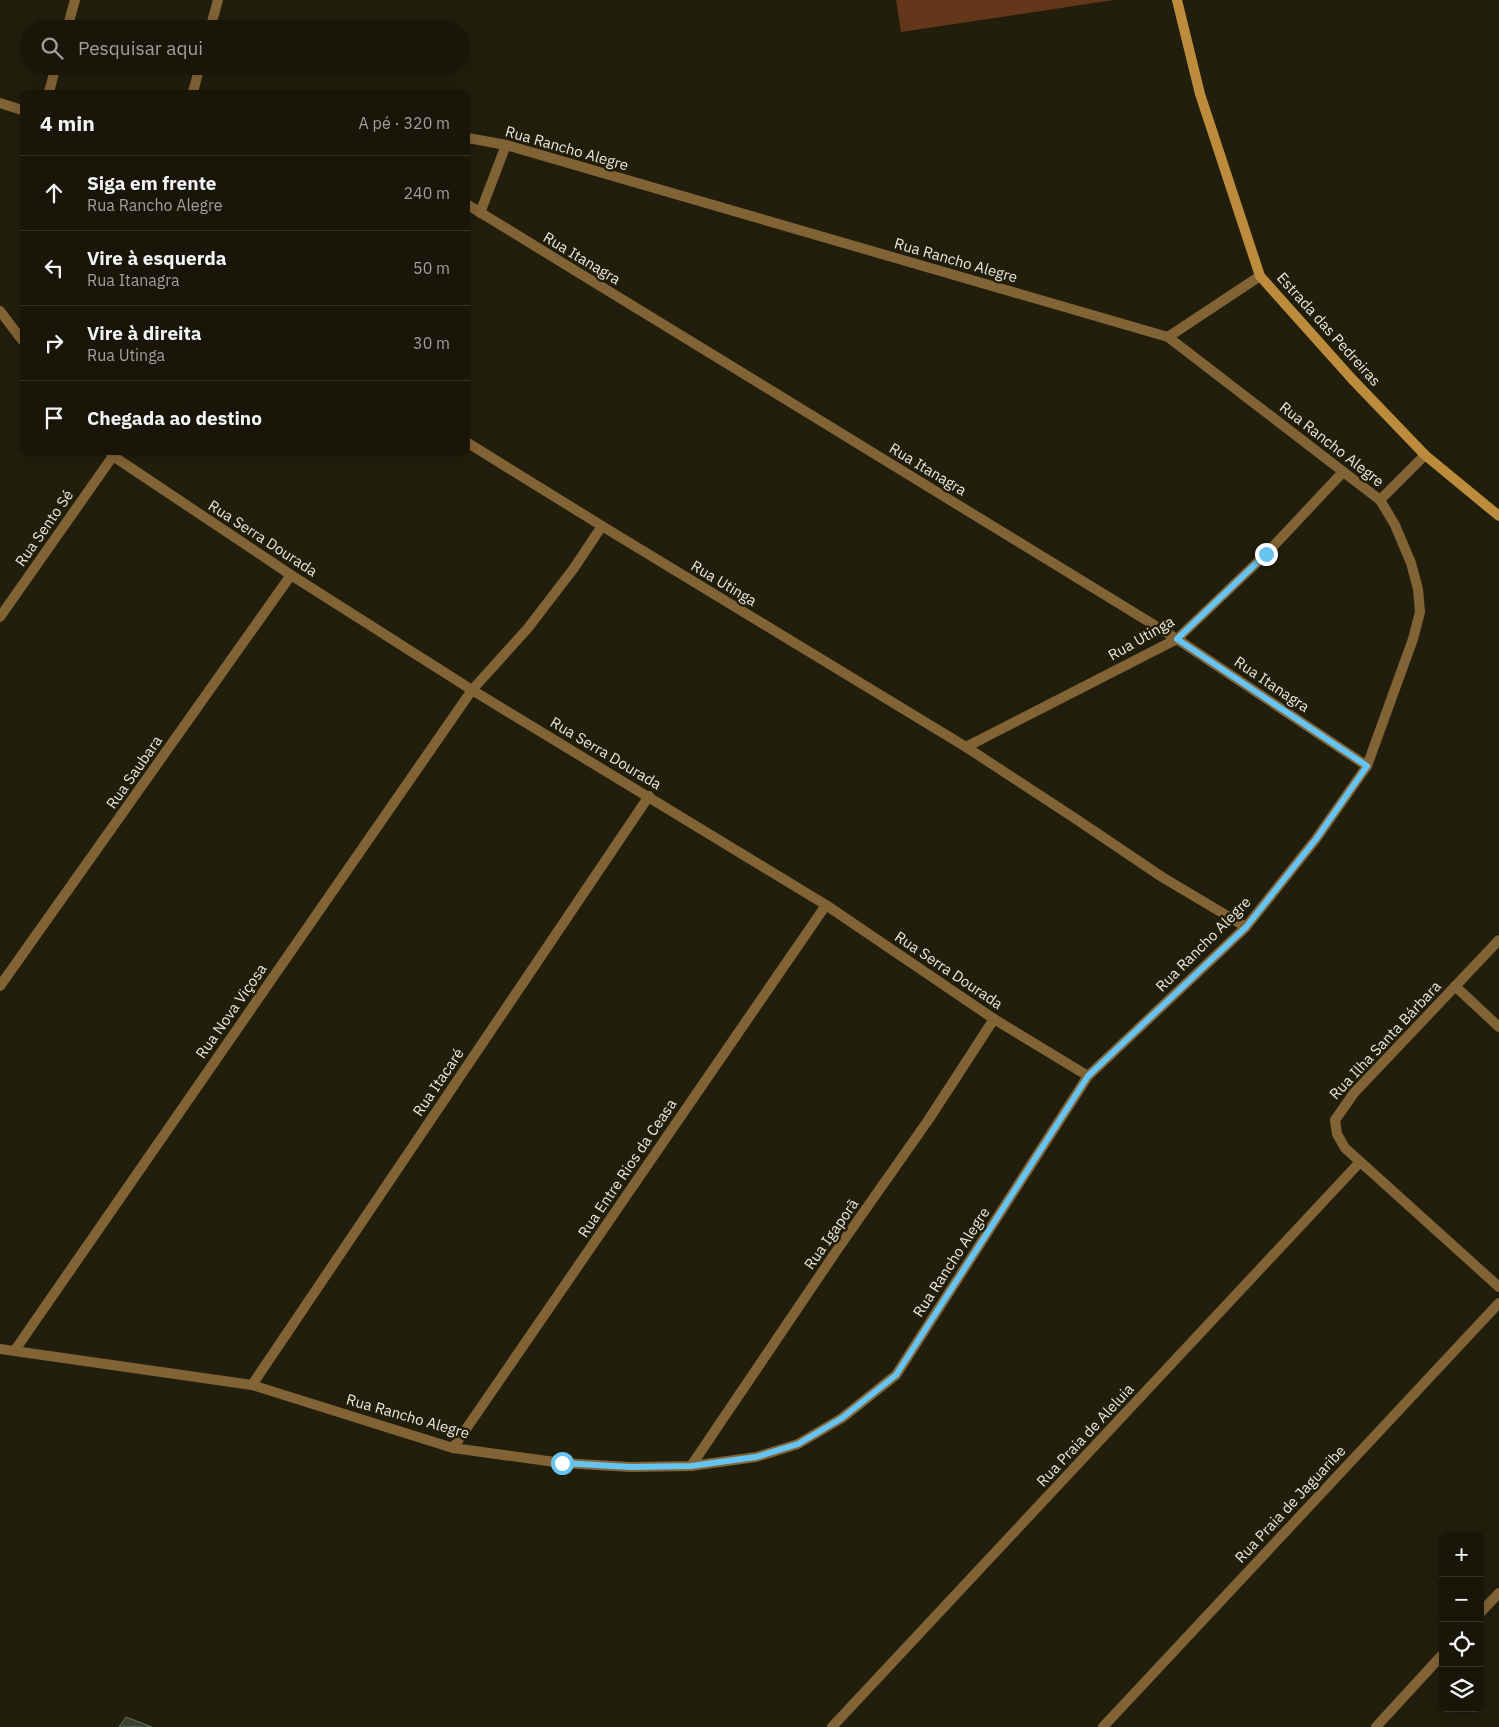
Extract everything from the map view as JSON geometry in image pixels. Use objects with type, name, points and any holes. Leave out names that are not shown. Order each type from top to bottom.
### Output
[{"type":"street","points":[[69,20],[75,0]]},
{"type":"street","points":[[212,20],[218,0]]},
{"type":"street","name":"Estrada das Pedreiras","points":[[1177,0],[1200,94],[1260,276],[1352,379],[1425,455],[1499,516]]},
{"type":"street","points":[[50,90],[54,75]]},
{"type":"street","points":[[194,90],[198,75]]},
{"type":"street","points":[[0,103],[20,109]]},
{"type":"street","name":"Rua Rancho Alegre","points":[[0,1349],[252,1385],[453,1448],[562,1463],[631,1467],[691,1466],[756,1457],[798,1444],[842,1418],[896,1375],[1088,1076],[1246,927],[1316,839],[1367,766],[1413,639],[1420,612],[1418,589],[1411,563],[1395,525],[1380,500],[1168,337],[506,145],[470,138]]},
{"type":"street","points":[[480,213],[506,145]]},
{"type":"street","name":"Rua Itanagra","points":[[470,206],[1177,639],[1367,766]]},
{"type":"street","points":[[1168,337],[1260,276]]},
{"type":"street","points":[[0,311],[20,337]]},
{"type":"street","name":"Rua Utinga","points":[[470,443],[602,526],[966,747],[1162,877],[1246,927]]},
{"type":"street","name":"Rua Sento Sé","points":[[0,617],[111,455]]},
{"type":"street","name":"Rua Serra Dourada","points":[[113,455],[292,575],[472,690],[826,905],[994,1019],[1088,1076]]},
{"type":"street","points":[[1380,500],[1425,455]]},
{"type":"street","name":"Rua Utinga","points":[[966,747],[1177,639],[1266,554],[1344,472]]},
{"type":"street","name":"Rua Nova Viçosa","points":[[15,1350],[472,690],[528,628],[574,568],[602,526]]},
{"type":"street","name":"Rua Saubara","points":[[0,986],[292,575]]},
{"type":"street","name":"Rua Itacaré","points":[[252,1385],[648,796]]},
{"type":"street","name":"Rua Entre Rios da Ceasa","points":[[453,1448],[826,905]]},
{"type":"street","name":"Rua Ilha Santa Bárbara","points":[[1499,940],[1354,1093],[1335,1120],[1337,1134],[1344,1148],[1499,1287]]},
{"type":"street","points":[[1454,986],[1499,1027]]},
{"type":"street","name":"Rua Igaporã","points":[[691,1466],[929,1119],[994,1019]]},
{"type":"street","name":"Rua Praia de Aleluia","points":[[832,1727],[1360,1162]]},
{"type":"street","name":"Rua Praia de Jaguaribe","points":[[1103,1727],[1499,1303]]},
{"type":"street","points":[[1484,1610],[1499,1593]]},
{"type":"street","points":[[1376,1727],[1439,1658]]},
{"type":"shaded area","points":[[896,0],[1114,0],[901,32]]},
{"type":"building","points":[[126,1717],[152,1727],[119,1727]]},
{"type":"route","points":[[562,1463],[631,1467],[691,1466],[756,1457],[798,1444],[842,1418],[896,1375],[1088,1076],[1246,927],[1316,839],[1367,766],[1177,639],[1266,554]]}]
